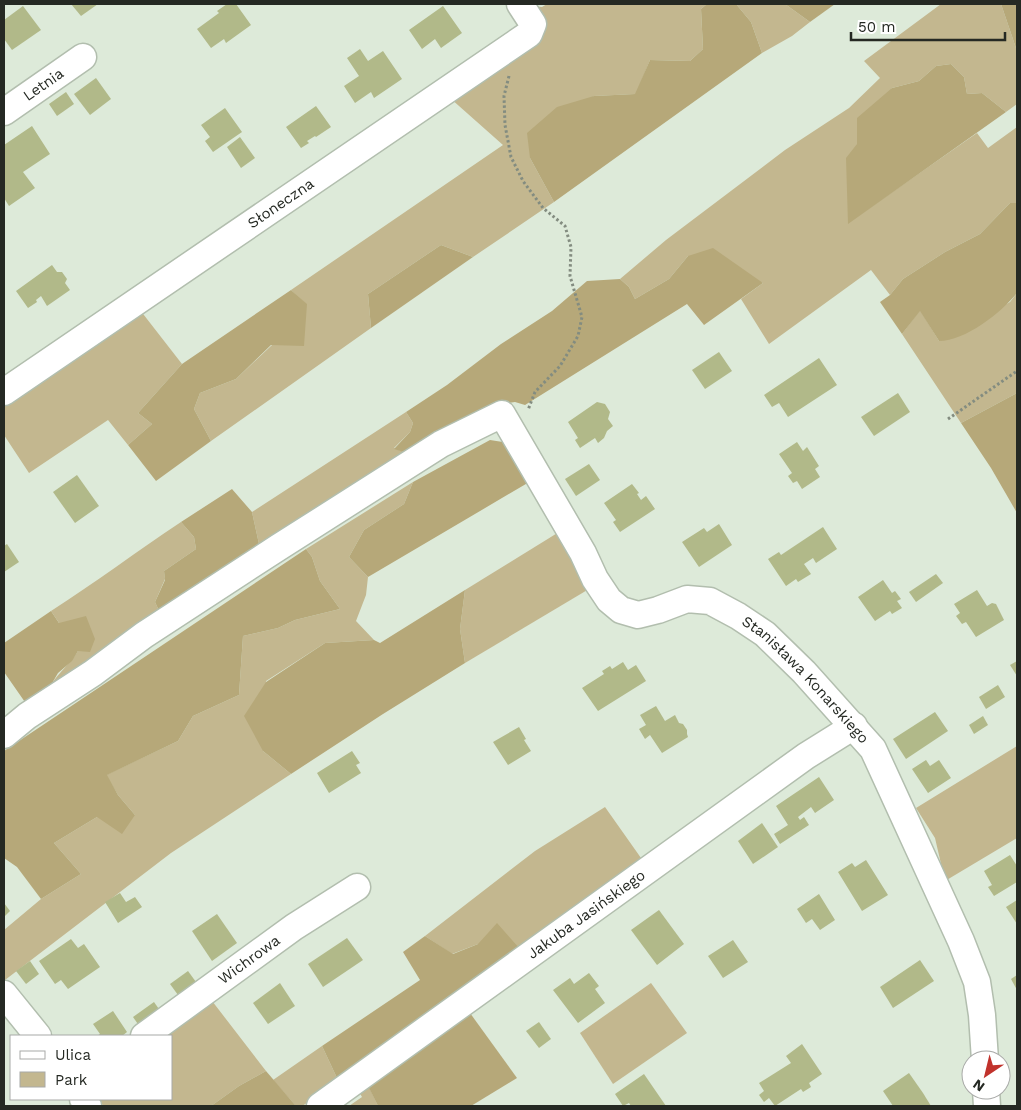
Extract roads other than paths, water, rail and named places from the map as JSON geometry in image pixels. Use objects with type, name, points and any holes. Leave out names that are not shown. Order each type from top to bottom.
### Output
[{"type":"street","name":"Słoneczna","points":[[4,392],[529,34],[533,24],[520,4]]},
{"type":"street","name":"Letnia","points":[[4,112],[83,57]]},
{"type":"street","name":"Stanisława Konarskiego","points":[[4,736],[27,716],[93,673],[144,636],[441,444],[502,414],[520,419],[582,553],[595,579],[609,600],[621,610],[638,615],[687,599],[710,600],[765,634],[804,672],[873,749],[961,942],[977,982],[984,1050]]},
{"type":"street","name":"Jakuba Jasińskiego","points":[[320,1106],[806,756],[854,726]]},
{"type":"street","name":"Wichrowa","points":[[145,1035],[294,927],[357,886]]},
{"type":"street","points":[[4,994],[37,1035]]}]
